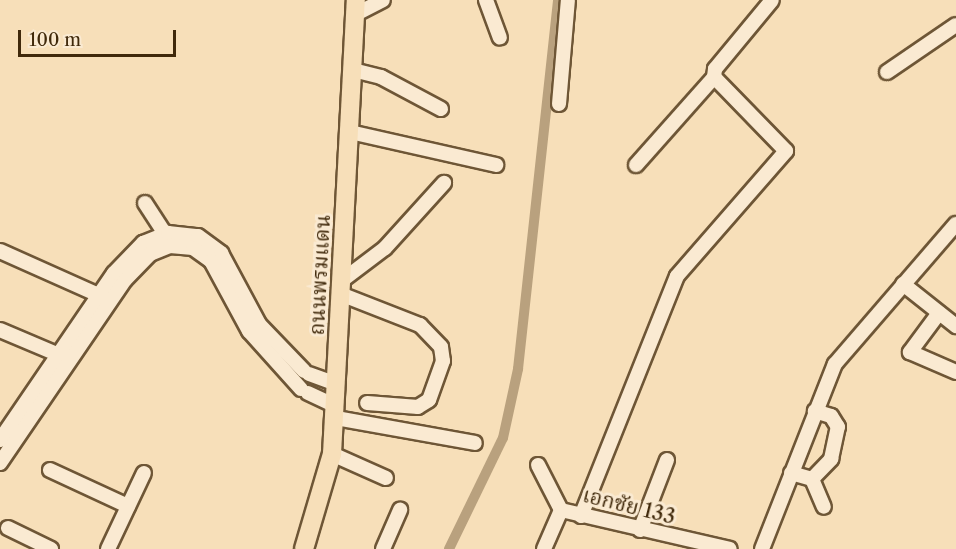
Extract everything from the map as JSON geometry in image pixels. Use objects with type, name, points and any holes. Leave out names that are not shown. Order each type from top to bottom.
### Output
[{"type":"main road","name":"ถนนพรมแดน","points":[[304,549],[332,454],[343,287],[356,7]]},
{"type":"street","points":[[356,7],[383,0]]},
{"type":"street","points":[[486,0],[500,38]]},
{"type":"street","points":[[560,104],[568,0]]},
{"type":"street","points":[[636,165],[714,77],[715,69],[772,0]]},
{"type":"street","points":[[887,72],[956,25]]},
{"type":"street","points":[[353,70],[381,77],[441,109]]},
{"type":"street","points":[[581,516],[677,276],[786,151],[714,77]]},
{"type":"street","points":[[350,132],[496,165]]},
{"type":"street","points":[[367,403],[418,407],[429,400],[443,361],[441,346],[420,325],[343,287],[386,248],[444,183]]},
{"type":"street","points":[[145,203],[165,234]]},
{"type":"street","points":[[762,549],[815,411],[840,356],[956,224]]},
{"type":"street","points":[[0,441],[13,418],[64,357],[105,298],[132,252],[165,234],[183,232],[210,243],[237,299],[305,371],[336,384]]},
{"type":"street","points":[[105,298],[150,254],[182,245],[211,261],[301,389],[336,412],[475,442]]},
{"type":"street","points":[[0,251],[105,298]]},
{"type":"street","points":[[903,284],[956,326]]},
{"type":"street","points":[[939,313],[910,352],[956,372]]},
{"type":"street","points":[[0,330],[64,357]]},
{"type":"street","points":[[301,389],[305,371]]},
{"type":"street","points":[[812,479],[831,459],[838,427],[831,416],[815,411]]},
{"type":"street","points":[[0,463],[13,418]]},
{"type":"street","points":[[332,454],[386,478]]},
{"type":"street","points":[[640,530],[667,460]]},
{"type":"street","points":[[538,465],[561,510]]},
{"type":"street","points":[[50,470],[128,506]]},
{"type":"street","points":[[108,549],[144,473]]},
{"type":"street","points":[[791,473],[812,479],[825,507]]},
{"type":"street","points":[[383,549],[400,510]]},
{"type":"street","name":"เอกชัย 133","points":[[544,549],[561,510],[730,549]]},
{"type":"street","points":[[8,528],[51,549]]},
{"type":"waterway","points":[[449,549],[503,438],[518,369],[558,0]]}]
